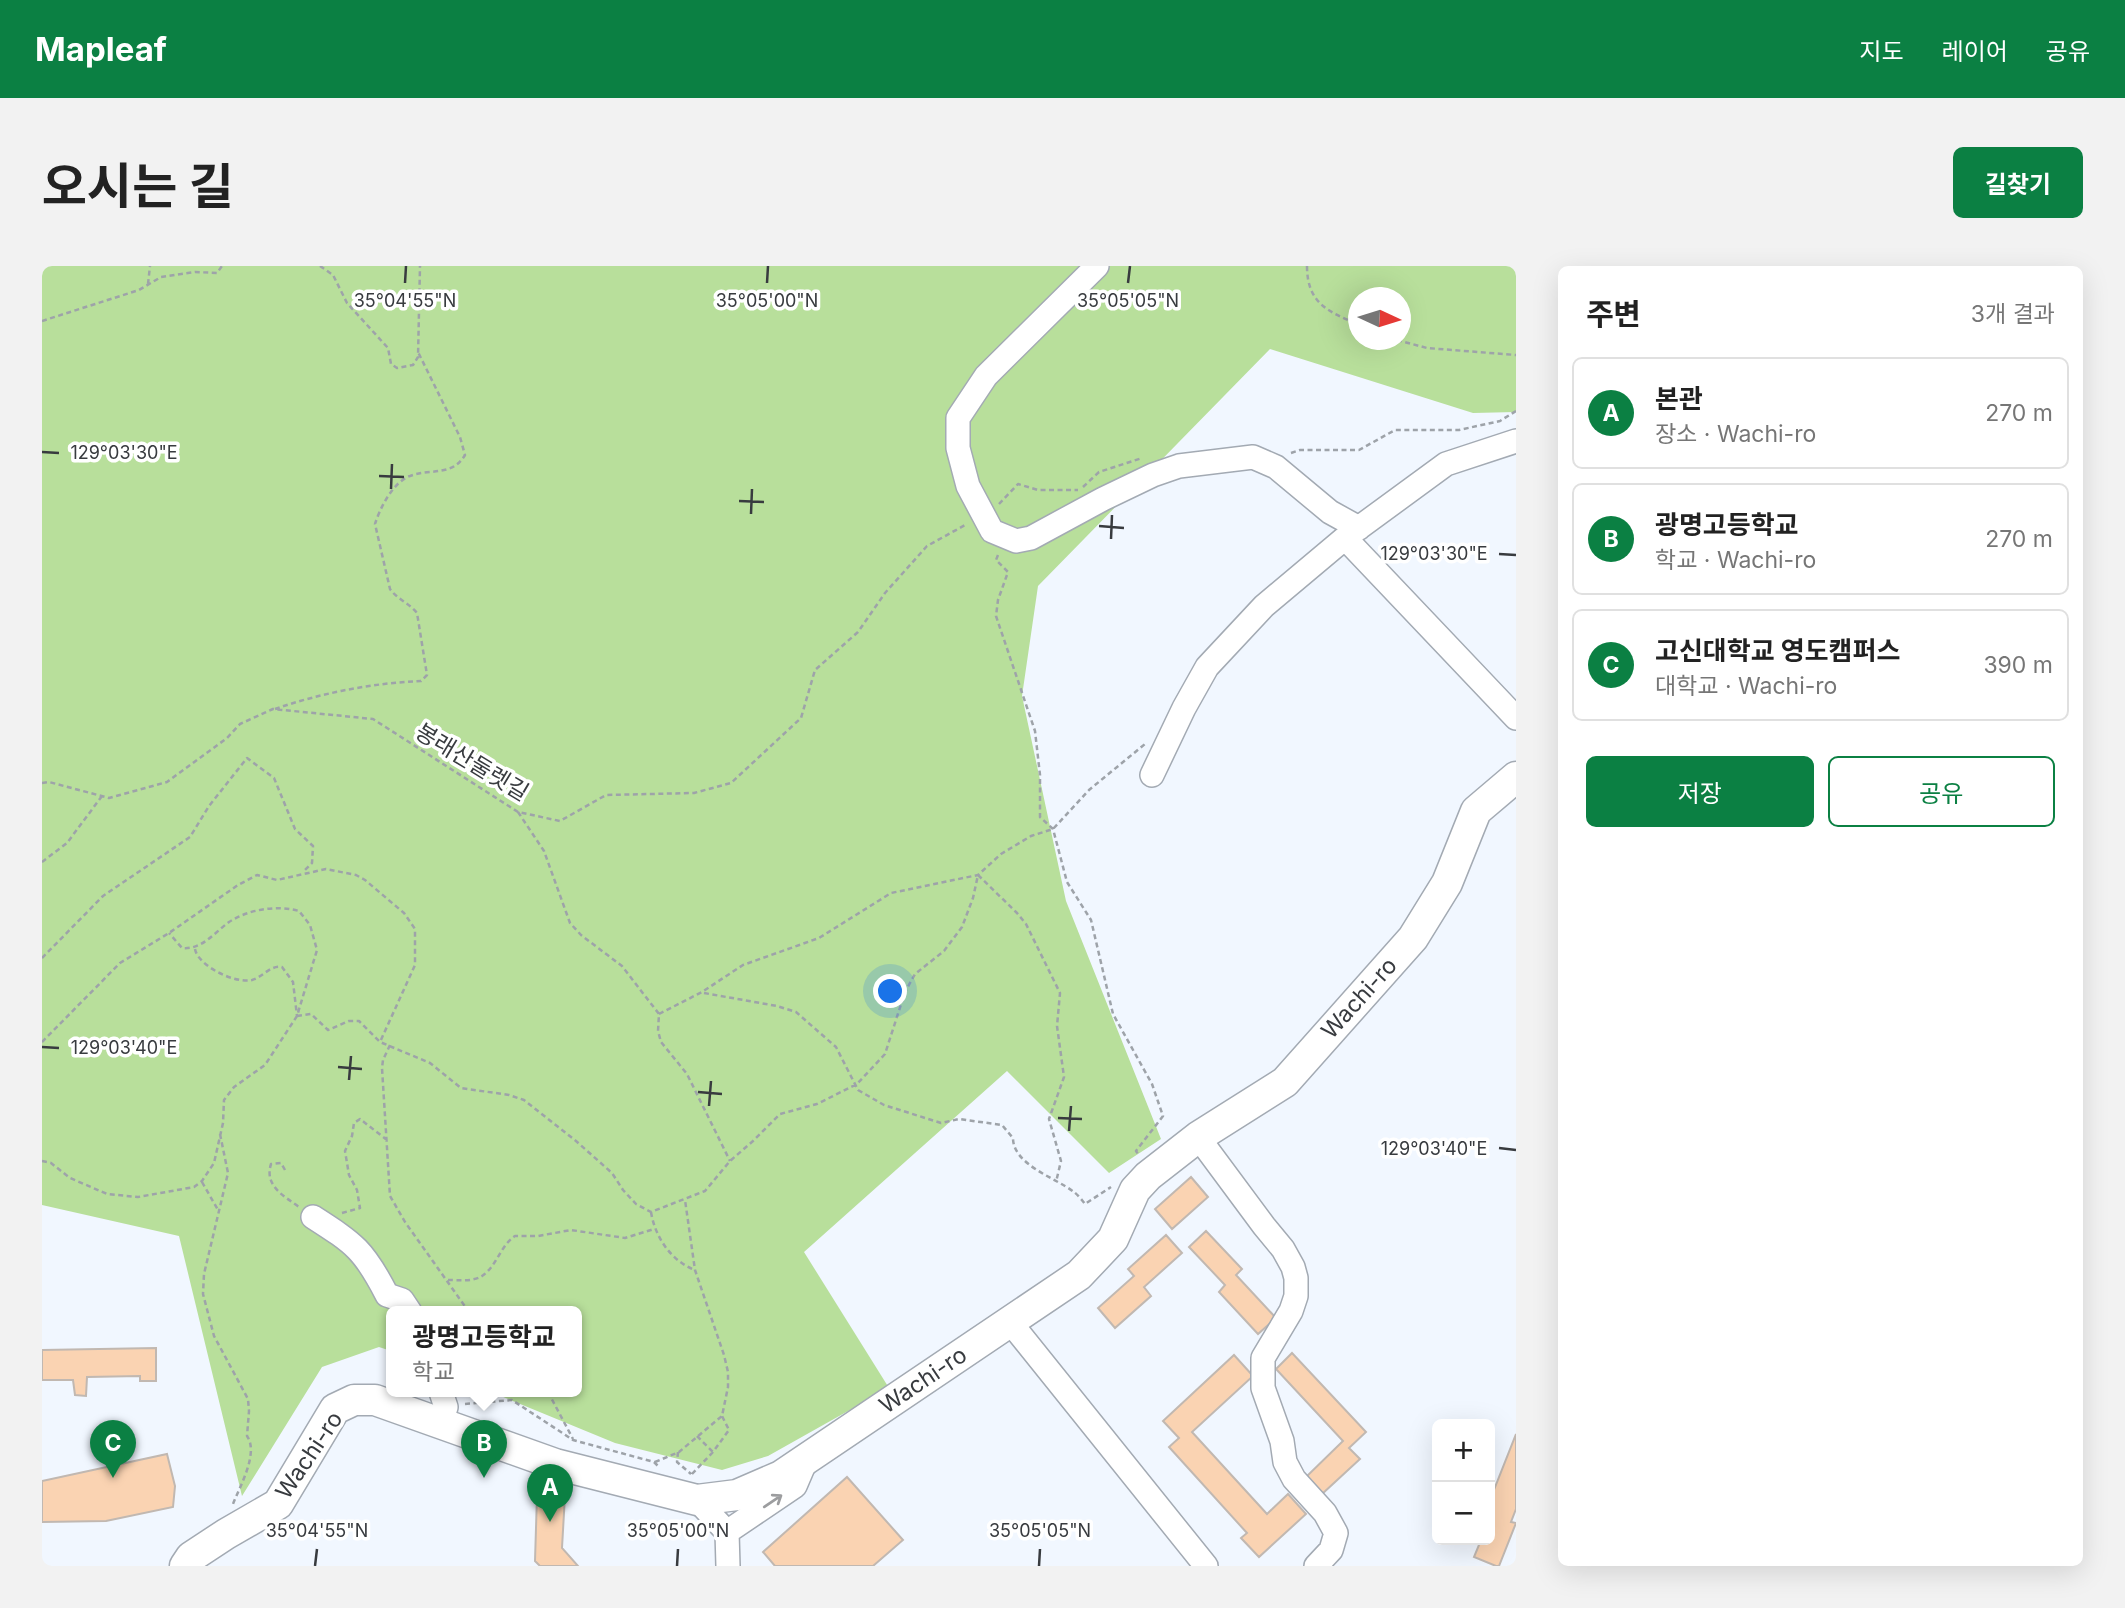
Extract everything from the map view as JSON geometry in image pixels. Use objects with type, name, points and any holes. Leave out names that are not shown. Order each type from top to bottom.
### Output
[{"type":"main road","name":"Wachi-ro","points":[[186,1566],[191,1558],[226,1534],[278,1504],[335,1409],[354,1399],[443,1407],[555,1464],[697,1500],[737,1495],[781,1476],[1079,1275],[1113,1238],[1144,1182],[1198,1138],[1286,1082],[1413,938],[1447,883],[1476,811],[1516,777]]},
{"type":"street","points":[[1097,266],[986,376],[958,418],[958,448],[968,486],[992,531],[1016,541],[1031,538],[1153,475],[1179,466],[1253,457],[1276,467],[1352,533],[1516,718]]},
{"type":"street","points":[[1152,775],[1207,667],[1264,606],[1352,533],[1446,464],[1516,441]]},
{"type":"street","points":[[1198,1138],[1283,1248],[1296,1278],[1296,1296],[1291,1311],[1263,1358],[1262,1388],[1282,1441],[1285,1462],[1294,1479],[1325,1513],[1336,1533],[1331,1550],[1316,1566]]},
{"type":"street","points":[[313,1217],[349,1240],[363,1253],[387,1295],[402,1300],[406,1306]]},
{"type":"street","points":[[1010,1322],[1206,1566]]},
{"type":"street","points":[[727,1532],[795,1486],[807,1458]]},
{"type":"street","points":[[697,1500],[727,1532],[728,1566]]},
{"type":"path","points":[[148,284],[150,266]]},
{"type":"path","points":[[42,321],[139,290],[161,277],[195,272],[218,273],[222,266]]},
{"type":"path","points":[[320,266],[333,275],[347,303],[388,348],[393,367],[403,368],[412,365],[418,352],[420,266]]},
{"type":"path","points":[[1307,266],[1309,289],[1315,297],[1334,314],[1348,320]]},
{"type":"path","points":[[1411,344],[1427,348],[1516,355]]},
{"type":"path","points":[[42,783],[49,782],[109,798],[167,782],[227,738],[240,724],[273,709],[293,702],[393,682],[421,681],[427,674],[416,613],[390,589],[375,524],[384,505],[403,479],[415,474],[451,469],[461,462],[465,455],[460,437],[418,352]]},
{"type":"path","points":[[1264,462],[1300,450],[1359,450],[1395,430],[1459,430],[1486,425],[1500,421],[1516,411]]},
{"type":"path","name":"봉래산둘렛길","points":[[273,709],[373,719],[518,812],[560,821],[606,795],[694,793],[731,783],[801,718],[815,670],[858,632],[885,593],[927,546],[994,509],[1018,484],[1038,490],[1081,490],[1099,472],[1143,457]]},
{"type":"path","points":[[702,992],[796,1012],[836,1048],[858,1090],[884,1105],[941,1123],[959,1119],[1002,1125],[1013,1138],[1013,1143],[1027,1164],[1074,1192],[1085,1204],[1121,1182],[1144,1182],[1136,1151],[1163,1116],[1159,1099],[1113,1014],[1091,920],[1067,882],[1053,829],[1040,817],[1040,775],[1035,731],[996,616],[1001,586],[1008,572],[996,560],[1003,545],[1010,539]]},
{"type":"path","points":[[659,1014],[702,992],[743,965],[819,939],[891,893],[978,875],[1001,854],[1031,836],[1053,829],[1077,801],[1128,755],[1175,726]]},
{"type":"path","points":[[42,958],[103,896],[190,837],[209,806],[247,758],[274,778],[295,829],[313,846],[312,863],[302,874]]},
{"type":"path","points":[[42,862],[67,844],[102,796]]},
{"type":"path","points":[[518,812],[544,851],[570,923],[581,935],[622,966],[659,1014],[658,1031],[661,1042],[687,1074],[730,1161]]},
{"type":"path","points":[[42,1042],[120,963],[251,877],[262,875],[277,880],[326,869],[356,875],[404,913],[415,929],[415,965],[380,1042]]},
{"type":"path","points":[[298,1016],[311,1014],[328,1030],[349,1021],[359,1021],[380,1042],[430,1063],[461,1088],[509,1095],[524,1100],[612,1173],[622,1190],[636,1204],[651,1212],[705,1191],[730,1161],[780,1114],[817,1104],[857,1084],[885,1054],[905,992],[915,974],[944,951],[962,927],[978,875]]},
{"type":"path","points":[[978,875],[1026,924],[1060,993],[1057,1026],[1064,1077],[1049,1119],[1060,1149],[1061,1161],[1056,1182]]},
{"type":"path","points":[[42,1161],[51,1163],[70,1178],[107,1194],[138,1197],[194,1186],[202,1181],[214,1163],[219,1131],[223,1123],[224,1100],[234,1087],[265,1065],[298,1016],[317,950],[310,925],[299,911],[282,908],[246,913],[195,948],[182,948],[169,933]]},
{"type":"path","points":[[195,948],[198,958],[205,966],[240,979],[251,980],[274,967],[282,967],[293,982],[298,1016]]},
{"type":"path","points":[[390,1045],[382,1068],[390,1196],[465,1306]]},
{"type":"path","points":[[285,1170],[281,1163],[271,1164],[271,1184],[313,1217],[321,1212],[348,1213],[360,1208],[357,1190],[349,1175],[345,1151],[356,1120],[365,1121],[387,1140]]},
{"type":"path","points":[[219,1131],[229,1168],[204,1274],[203,1294],[214,1336],[247,1399],[247,1436],[252,1445],[225,1523],[226,1534]]},
{"type":"path","points":[[202,1181],[218,1210]]},
{"type":"path","points":[[678,1452],[677,1462],[692,1475],[729,1430],[722,1416],[728,1372],[695,1270],[685,1200]]},
{"type":"path","points":[[651,1212],[654,1229],[681,1265],[695,1270]]},
{"type":"path","points":[[448,1280],[482,1276],[506,1243],[515,1236],[538,1237],[571,1230],[625,1238],[654,1229]]},
{"type":"path","points":[[551,1397],[573,1440]]},
{"type":"path","points":[[443,1407],[512,1400],[573,1440],[654,1462],[678,1452],[722,1416]]},
{"type":"path","points":[[697,1436],[713,1452]]},
{"type":"green space","points":[[42,266],[1516,266],[1516,412],[1473,413],[1270,349],[1038,586],[1022,696],[1066,901],[1161,1139],[1109,1173],[1007,1071],[804,1252],[889,1388],[768,1456],[722,1470],[615,1443],[503,1397],[582,1397],[582,1306],[386,1306],[386,1349],[379,1347],[322,1367],[242,1496],[179,1236],[42,1205]]},
{"type":"building","points":[[1191,1177],[1208,1197],[1172,1229],[1155,1209]]},
{"type":"building","points":[[1206,1231],[1242,1269],[1236,1275],[1276,1318],[1258,1334],[1219,1292],[1225,1285],[1189,1247]]},
{"type":"building","points":[[1166,1235],[1182,1253],[1144,1287],[1151,1296],[1115,1328],[1098,1308],[1134,1276],[1128,1269]]},
{"type":"building","points":[[156,1348],[156,1381],[140,1381],[140,1376],[87,1377],[86,1396],[75,1395],[73,1380],[42,1380],[42,1350]]},
{"type":"building","points":[[1292,1353],[1366,1432],[1349,1448],[1360,1459],[1322,1494],[1306,1477],[1343,1441],[1276,1369]]},
{"type":"building","points":[[1234,1355],[1253,1376],[1192,1432],[1267,1514],[1288,1494],[1306,1514],[1259,1557],[1241,1538],[1247,1533],[1169,1447],[1179,1438],[1163,1421]]},
{"type":"building","points":[[1516,1434],[1516,1509],[1511,1522],[1516,1523],[1499,1566],[1474,1557],[1479,1545],[1495,1545],[1495,1487]]},
{"type":"building","points":[[167,1454],[175,1486],[173,1507],[106,1521],[42,1522],[42,1481]]},
{"type":"building","points":[[847,1477],[903,1540],[873,1566],[775,1566],[763,1552]]},
{"type":"building","points":[[537,1495],[565,1495],[562,1548],[578,1566],[540,1566],[535,1561]]},
{"type":"place","name":"고신대학교 영도캠퍼스","points":[[113,1478]]},
{"type":"place","name":"광명고등학교","points":[[484,1478]]},
{"type":"place","name":"본관","points":[[550,1522]]}]
